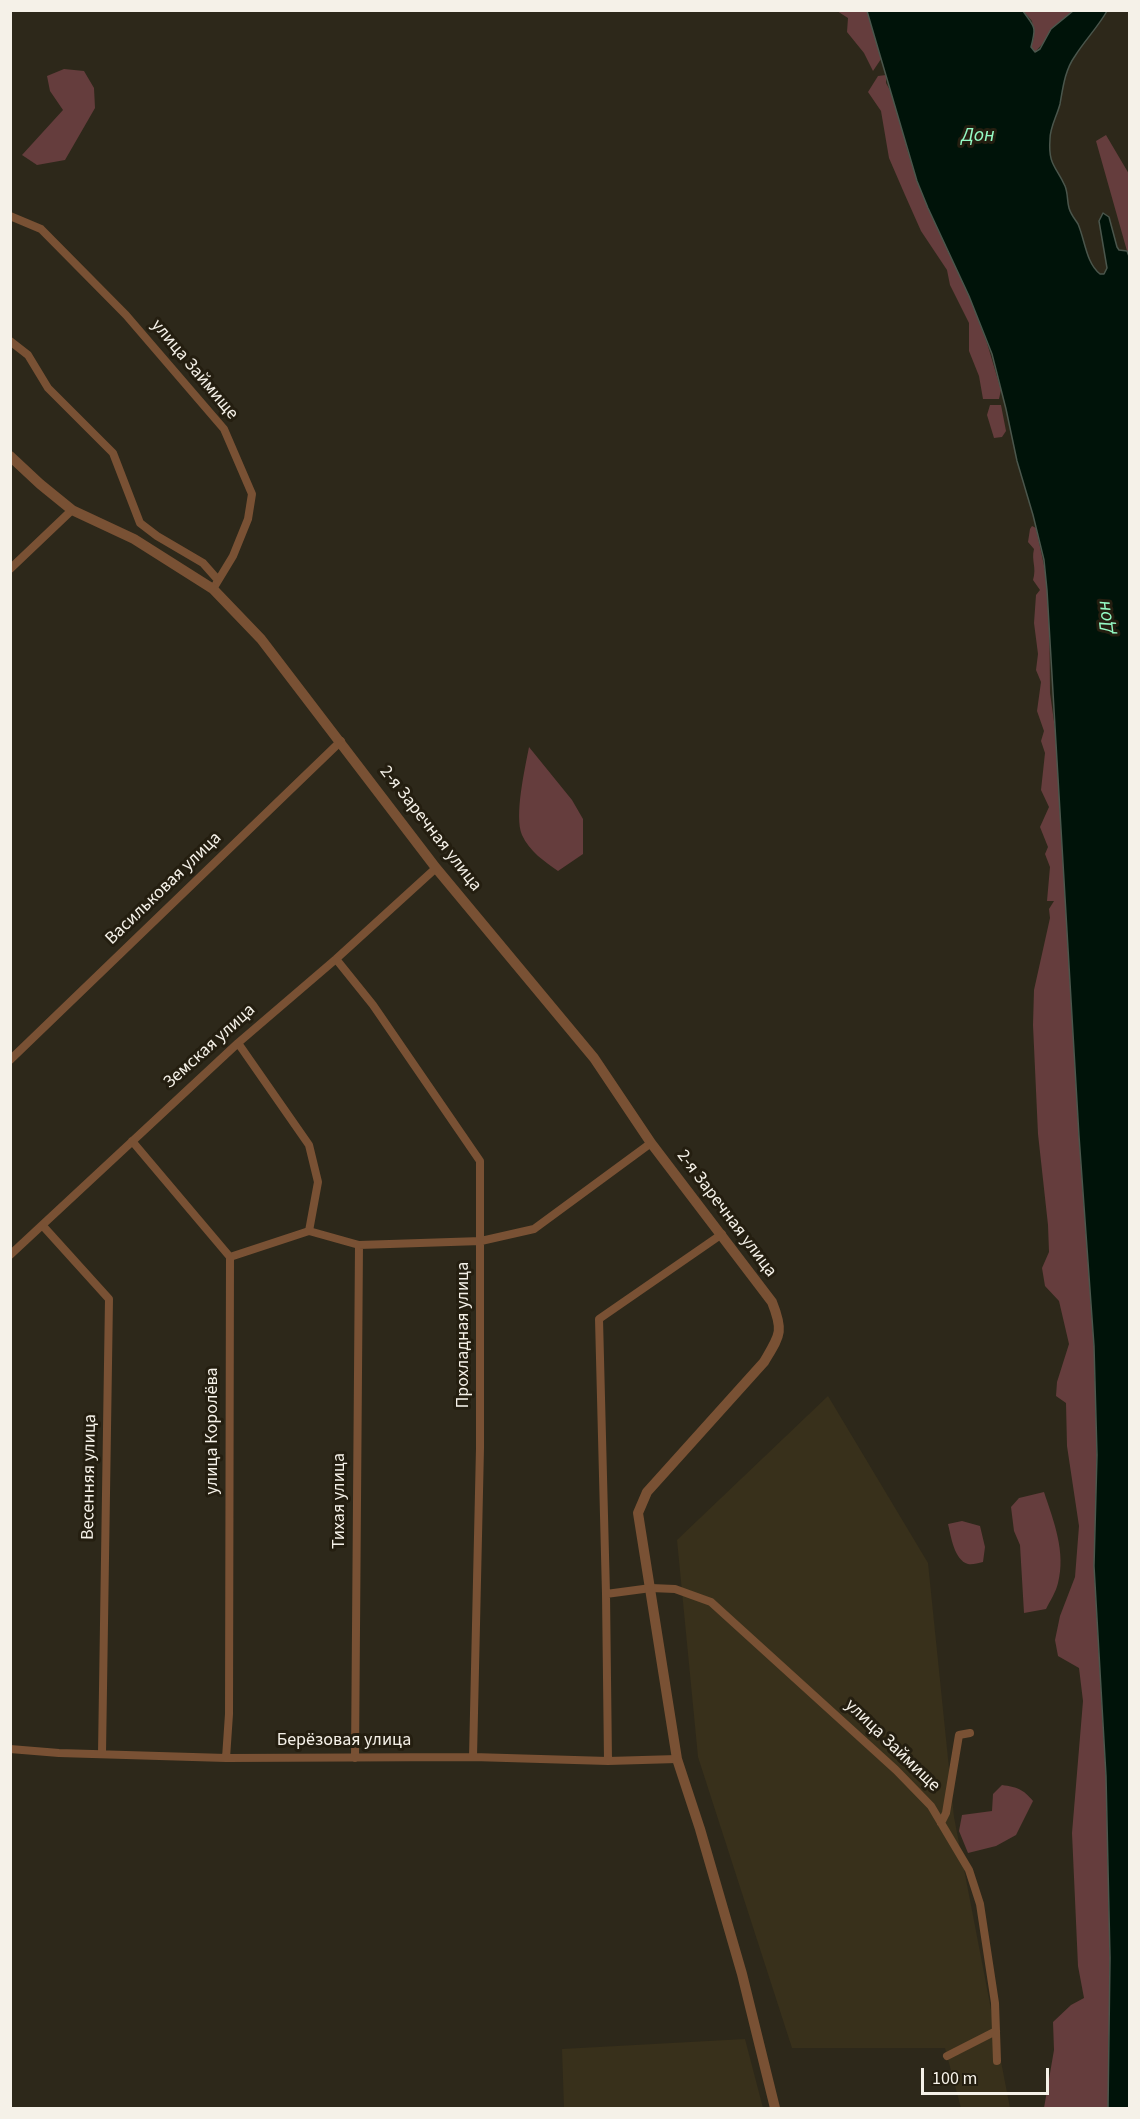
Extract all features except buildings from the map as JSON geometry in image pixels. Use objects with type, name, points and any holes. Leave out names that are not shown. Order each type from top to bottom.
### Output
[{"type":"street","name":"улица Займище","points":[[10,216],[41,229],[126,315],[224,429],[252,494],[248,519],[233,556],[215,585]]},
{"type":"street","points":[[10,341],[28,355],[48,388],[112,453],[140,523],[157,536],[203,562],[215,585]]},
{"type":"street","name":"2-я Заречная улица","points":[[10,456],[72,510],[134,539],[215,585],[261,639],[341,741],[436,868],[594,1058],[651,1143],[772,1302],[781,1324],[775,1343],[764,1362],[647,1492],[638,1513],[677,1759],[700,1828],[742,1974],[775,2109]]},
{"type":"street","points":[[10,569],[72,510]]},
{"type":"street","name":"Васильковая улица","points":[[10,1060],[341,741]]},
{"type":"street","name":"Земская улица","points":[[10,1255],[238,1043],[336,959],[436,868]]},
{"type":"street","name":"Прохладная улица","points":[[336,959],[373,1005],[480,1161],[480,1448],[473,1756]]},
{"type":"street","points":[[238,1043],[309,1145],[318,1182],[309,1231]]},
{"type":"street","points":[[132,1141],[230,1257],[309,1231],[359,1245],[481,1241],[534,1229],[651,1143]]},
{"type":"street","name":"Весенняя улица","points":[[43,1226],[109,1299],[102,1753]]},
{"type":"street","points":[[608,1761],[599,1319],[722,1234]]},
{"type":"street","name":"Тихая улица","points":[[355,1758],[359,1245]]},
{"type":"street","name":"улица Королёва","points":[[226,1758],[229,1714],[230,1257]]},
{"type":"street","name":"улица Займище","points":[[606,1594],[651,1588],[675,1589],[711,1602],[896,1770],[931,1806],[969,1869],[980,1904],[995,2003],[997,2061]]},
{"type":"street","points":[[941,1823],[946,1813],[959,1735],[970,1733]]},
{"type":"street","name":"Берёзовая улица","points":[[10,1749],[59,1753],[226,1758],[473,1756],[608,1761],[677,1759]]},
{"type":"street","points":[[947,2056],[996,2031]]},
{"type":"shaded area","points":[[1024,10],[1073,11],[1035,52],[1031,47],[1034,37],[1032,21]]},
{"type":"shaded area","points":[[837,11],[876,11],[887,50],[873,71],[864,53],[847,32],[848,18]]},
{"type":"shaded area","points":[[64,69],[84,71],[94,88],[95,108],[65,160],[37,165],[22,155],[63,110],[50,91],[47,76]]},
{"type":"shaded area","points":[[886,75],[886,83],[898,105],[916,178],[967,290],[987,343],[1001,390],[999,399],[983,399],[979,376],[969,351],[969,323],[950,285],[947,270],[921,231],[889,158],[881,111],[868,92],[878,76]]},
{"type":"shaded area","points":[[1106,135],[1129,174],[1129,258],[1096,141]]},
{"type":"shaded area","points":[[990,405],[1001,405],[1006,431],[1002,437],[994,438],[987,415]]},
{"type":"shaded area","points":[[1032,526],[1036,528],[1049,589],[1050,693],[1057,743],[1079,1136],[1094,1346],[1097,1455],[1094,1566],[1106,1776],[1110,1958],[1108,2108],[1044,2108],[1054,2050],[1053,2022],[1071,2005],[1084,1998],[1078,1966],[1072,1833],[1083,1701],[1079,1668],[1058,1656],[1055,1640],[1060,1616],[1075,1577],[1079,1526],[1067,1446],[1066,1403],[1056,1396],[1057,1382],[1069,1344],[1059,1301],[1045,1286],[1042,1268],[1049,1252],[1038,1134],[1033,1025],[1034,990],[1050,918],[1049,909],[1054,901],[1047,901],[1050,867],[1045,854],[1048,847],[1040,827],[1049,807],[1041,790],[1045,753],[1041,741],[1044,731],[1037,711],[1041,682],[1036,670],[1038,654],[1034,623],[1036,595],[1040,590],[1033,580],[1034,549],[1028,542]]},
{"type":"shaded area","points":[[529,747],[572,800],[583,819],[583,854],[558,871],[529,846],[520,827],[521,792]]},
{"type":"shaded area","points":[[828,1396],[928,1563],[954,1817],[1010,2108],[961,2108],[945,2048],[792,2048],[698,1757],[677,1540]]},
{"type":"shaded area","points":[[1044,1492],[1058,1537],[1060,1571],[1056,1590],[1046,1609],[1024,1613],[1020,1545],[1014,1531],[1011,1507],[1019,1498]]},
{"type":"shaded area","points":[[962,1521],[980,1526],[985,1547],[983,1562],[968,1564],[963,1562],[956,1553],[948,1524]]},
{"type":"shaded area","points":[[1002,1785],[1019,1789],[1033,1801],[1016,1835],[996,1846],[968,1853],[959,1831],[962,1815],[992,1811],[993,1794]]},
{"type":"shaded area","points":[[745,2039],[763,2108],[564,2108],[562,2049]]},
{"type":"water","name":"Дон","points":[[867,11],[1023,11],[1033,27],[1031,47],[1035,52],[1040,49],[1051,29],[1073,11],[1107,11],[1069,67],[1051,130],[1050,154],[1053,165],[1066,189],[1068,205],[1078,224],[1095,269],[1100,274],[1104,274],[1107,268],[1099,221],[1103,213],[1109,217],[1117,247],[1119,250],[1127,251],[1130,259],[1129,2108],[1108,2108],[1110,1958],[1106,1776],[1094,1566],[1097,1455],[1094,1346],[1044,560],[1017,461],[992,354],[969,296],[917,181]]}]
